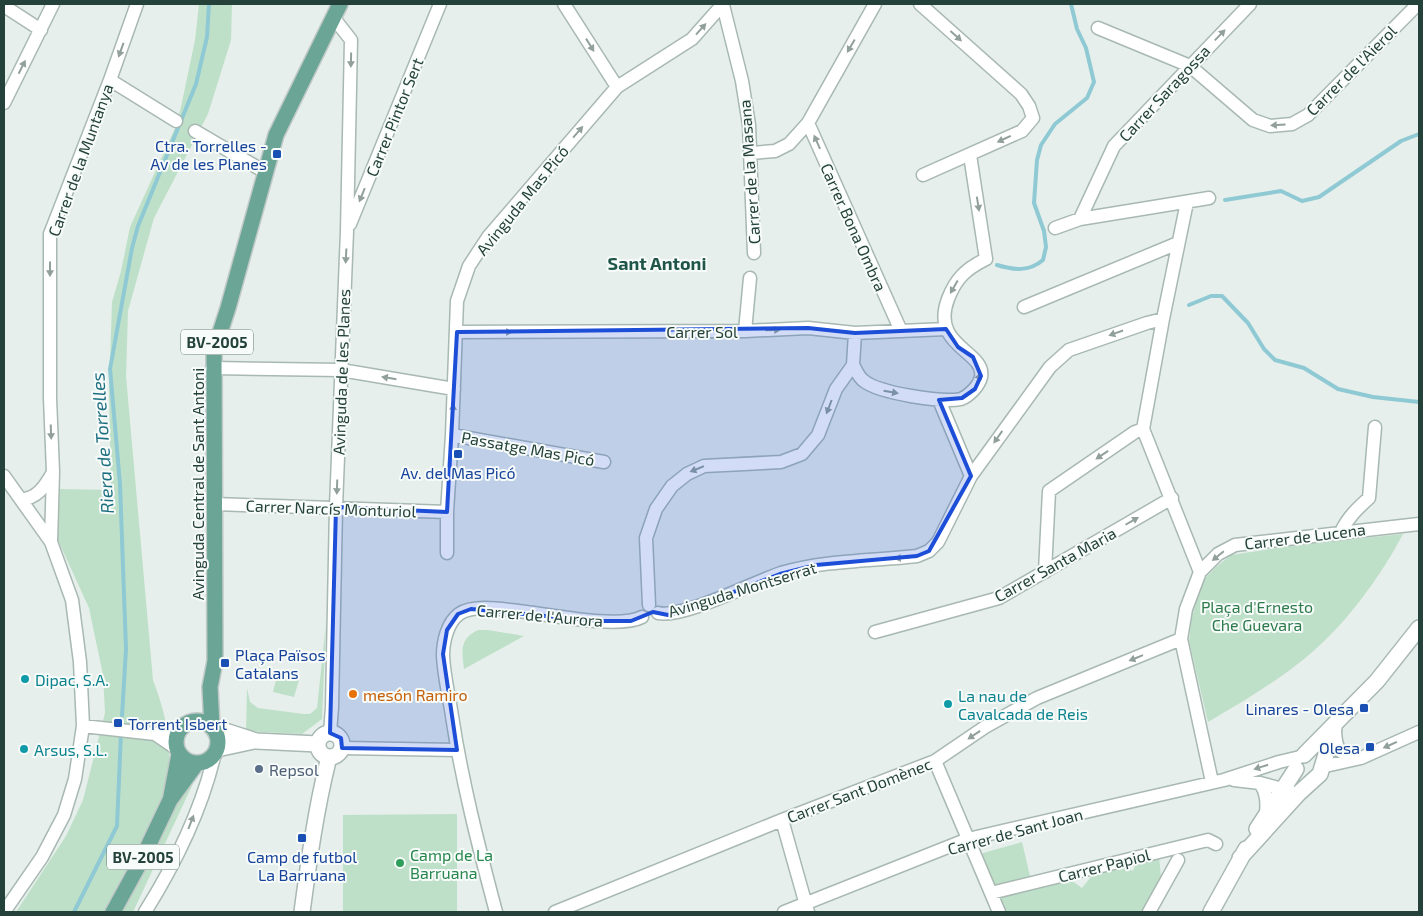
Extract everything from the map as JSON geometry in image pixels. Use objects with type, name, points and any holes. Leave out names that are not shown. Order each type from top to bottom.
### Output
[{"type":"main road","name":"Avinguda Central de Sant Antoni","points":[[213,729],[210,687],[215,661],[215,504],[212,368],[214,351],[270,152],[283,119],[337,10]]},
{"type":"main road","name":"Avinguda Central de Sant Antoni","points":[[186,724],[210,687]]},
{"type":"main road","points":[[186,724],[202,722],[213,729]]},
{"type":"main road","name":"BV-2005","points":[[170,800],[178,751],[176,738],[186,724]]},
{"type":"main road","name":"BV-2005","points":[[113,912],[142,861],[170,800],[197,763],[204,762],[216,751],[217,737],[213,729]]},
{"type":"main road","points":[[178,751],[187,761],[197,763]]},
{"type":"street","points":[[4,103],[54,4]]},
{"type":"street","name":"Carrer de la Muntanya","points":[[51,542],[53,472],[50,398],[50,234],[110,80],[137,4]]},
{"type":"street","name":"Carrer Pintor Sert","points":[[347,231],[440,4]]},
{"type":"street","points":[[564,4],[617,87]]},
{"type":"street","name":"Avinguda Mas Picó","points":[[447,552],[447,512],[457,301],[470,266],[488,237],[617,87],[692,39],[723,4]]},
{"type":"street","name":"Carrer de la Masana","points":[[723,4],[742,81],[749,126],[754,253]]},
{"type":"street","points":[[751,153],[775,152],[789,144],[808,122],[875,4]]},
{"type":"street","points":[[920,4],[1021,94],[1029,106],[1033,118],[1022,131],[923,175]]},
{"type":"street","name":"Carrer Saragossa","points":[[1080,219],[1114,146],[1250,4]]},
{"type":"street","name":"Carrer de l'Aierol","points":[[1098,28],[1190,66],[1253,120],[1270,126],[1292,124],[1308,115],[1418,4]]},
{"type":"street","points":[[4,6],[40,30]]},
{"type":"street","name":"Avinguda de les Planes","points":[[330,733],[336,507],[347,231],[351,40],[337,10]]},
{"type":"street","points":[[110,80],[176,121]]},
{"type":"street","name":"Carrer Bona Ombra","points":[[808,122],[901,331]]},
{"type":"street","points":[[195,131],[265,172]]},
{"type":"street","points":[[853,365],[862,381],[883,391],[939,400],[962,398],[975,389],[981,376],[979,366],[973,357],[958,347],[946,329],[944,310],[953,286],[968,268],[986,259],[970,155]]},
{"type":"street","points":[[1054,228],[1080,219],[1209,198]]},
{"type":"street","points":[[1187,202],[1162,319],[1143,429],[1200,572],[1186,609],[1181,639],[1218,781]]},
{"type":"street","points":[[1024,307],[1178,243]]},
{"type":"street","points":[[745,331],[750,278]]},
{"type":"street","name":"Avinguda Montserrat","points":[[654,609],[668,615],[695,607],[780,574],[816,565],[904,558],[917,556],[929,551],[938,542],[971,476],[1050,367],[1069,350],[1147,322],[1162,319]]},
{"type":"street","name":"Carrer Sol","points":[[457,332],[745,331],[808,328],[855,333],[946,329]]},
{"type":"street","points":[[654,609],[646,538],[656,509],[672,486],[687,474],[704,466],[781,462],[802,454],[818,435],[836,389],[853,365],[855,333]]},
{"type":"street","points":[[212,368],[341,370],[454,389]]},
{"type":"street","points":[[939,400],[971,476]]},
{"type":"street","points":[[1341,532],[1346,522],[1369,498],[1375,427]]},
{"type":"street","points":[[1045,572],[1049,492],[1135,432],[1143,429]]},
{"type":"street","name":"Passatge Mas Picó","points":[[452,435],[604,462]]},
{"type":"street","points":[[21,499],[28,499],[44,489],[53,472]]},
{"type":"street","points":[[4,476],[51,542],[72,600],[80,662],[83,726],[75,779],[64,815],[42,856],[4,912]]},
{"type":"street","name":"Carrer Santa Maria","points":[[875,632],[999,598],[1172,498]]},
{"type":"street","name":"Carrer Narcís Monturiol","points":[[215,504],[447,512]]},
{"type":"street","name":"Carrer de Lucena","points":[[1200,572],[1218,554],[1235,545],[1419,524]]},
{"type":"street","name":"Carrer de l'Aurora","points":[[496,912],[481,857],[457,750],[443,654],[447,630],[458,614],[470,609],[495,609],[600,621],[630,621],[642,617],[643,610],[654,609]]},
{"type":"street","points":[[1211,912],[1240,858],[1300,761],[1377,682],[1419,628]]},
{"type":"street","name":"Carrer Sant Domènec","points":[[555,912],[782,820],[935,761],[985,727],[1037,698],[1181,639]]},
{"type":"street","points":[[83,726],[155,734],[186,724]]},
{"type":"street","points":[[1335,724],[1335,743],[1338,749],[1346,756],[1361,758]]},
{"type":"street","points":[[1240,858],[1319,770],[1335,724]]},
{"type":"street","points":[[213,729],[256,741],[318,744]]},
{"type":"street","points":[[1300,761],[1302,778],[1319,770],[1361,758],[1419,732]]},
{"type":"street","points":[[302,912],[322,782],[336,752],[341,738],[334,733],[321,737],[318,744],[320,751],[336,752],[457,750]]},
{"type":"street","points":[[155,734],[178,751]]},
{"type":"street","points":[[145,912],[157,893],[188,831],[210,773],[216,751],[256,741]]},
{"type":"street","points":[[1300,761],[1313,755],[1317,757],[1319,770]]},
{"type":"street","points":[[935,761],[999,912]]},
{"type":"street","name":"Carrer de Sant Joan","points":[[784,912],[807,908],[968,839],[1218,781],[1279,762],[1300,761]]},
{"type":"street","name":"Carrer de Sant Joan","points":[[1218,781],[1260,783],[1299,793]]},
{"type":"street","points":[[1260,783],[1266,797],[1266,815]]},
{"type":"street","points":[[782,820],[807,908]]},
{"type":"street","name":"Carrer Papiol","points":[[991,893],[1208,840],[1216,844]]},
{"type":"street","name":"Carrer Papiol","points":[[1149,912],[1178,860]]},
{"type":"highlighted area","points":[[808,328],[855,333],[946,329],[958,347],[973,357],[981,376],[975,389],[962,398],[939,400],[971,476],[929,551],[917,556],[816,565],[780,574],[695,607],[668,615],[653,612],[631,621],[600,621],[471,609],[458,614],[447,630],[443,654],[457,750],[342,748],[341,738],[330,733],[336,507],[447,512],[457,332]]},
{"type":"green space","points":[[199,4],[232,4],[231,40],[208,114],[154,218],[128,311],[126,376],[153,680],[165,718],[169,757],[182,770],[197,775],[133,912],[16,912],[66,836],[83,800],[105,713],[103,675],[89,608],[57,538],[59,489],[111,490],[109,393],[112,302],[121,271],[130,227],[176,126],[195,40]]},
{"type":"green space","name":"Plaça d'Ernesto Che Guevara","points":[[1403,534],[1372,585],[1333,633],[1319,647],[1293,668],[1208,722],[1189,641],[1191,621],[1200,587],[1205,578],[1216,567],[1231,555],[1297,545]]},
{"type":"green space","points":[[326,623],[322,719],[302,734],[246,731],[247,688],[250,702],[258,708],[310,714],[317,708]]},
{"type":"green space","points":[[478,630],[524,636],[464,669],[463,646],[468,637]]},
{"type":"green space","points":[[277,675],[299,680],[294,697],[273,692]]},
{"type":"green space","name":"Camp de La Barruana","points":[[457,814],[457,912],[343,912],[343,815]]},
{"type":"green space","points":[[1022,842],[1033,889],[1068,878],[1082,888],[1094,873],[1122,865],[1133,871],[1136,862],[1159,856],[1161,877],[1143,912],[1006,912],[982,856],[983,853]]},
{"type":"waterway","name":"Riera de Torrelles","points":[[122,716],[126,649],[120,484],[110,369],[132,248],[138,226],[196,84],[207,37],[209,4]]},
{"type":"waterway","points":[[997,265],[1021,269],[1032,267],[1043,260],[1046,247],[1044,231],[1034,203],[1037,160],[1041,145],[1055,124],[1087,98],[1094,82],[1086,48],[1077,29],[1071,4]]},
{"type":"waterway","points":[[1225,200],[1281,191],[1302,201],[1319,197],[1401,141],[1419,134]]},
{"type":"waterway","points":[[1189,305],[1211,296],[1222,296],[1248,323],[1264,349],[1275,360],[1304,368],[1338,389],[1373,397],[1419,402]]},
{"type":"waterway","name":"Riera de Torrelles","points":[[74,912],[117,826],[121,733]]},
{"type":"place","name":"Ctra. Torrelles - Av de les Planes","points":[[277,154]]},
{"type":"place","name":"Av. del Mas Picó","points":[[458,454]]},
{"type":"place","name":"Plaça Països Catalans","points":[[225,663]]},
{"type":"place","name":"Dipac, S.A.","points":[[25,679]]},
{"type":"place","name":"mesón Ramiro","points":[[353,694]]},
{"type":"place","name":"La nau de Cavalcada de Reis","points":[[948,704]]},
{"type":"place","name":"Linares - Olesa","points":[[1364,708]]},
{"type":"place","name":"Torrent Isbert","points":[[118,723]]},
{"type":"place","name":"Olesa","points":[[1370,747]]},
{"type":"place","name":"Arsus, S.L.","points":[[24,749]]},
{"type":"place","name":"Repsol","points":[[259,769]]},
{"type":"place","name":"Camp de futbol La Barruana","points":[[302,838]]},
{"type":"place","name":"Camp de La Barruana","points":[[400,863]]},
{"type":"district","name":"Sant Antoni","points":[[657,263]]}]
